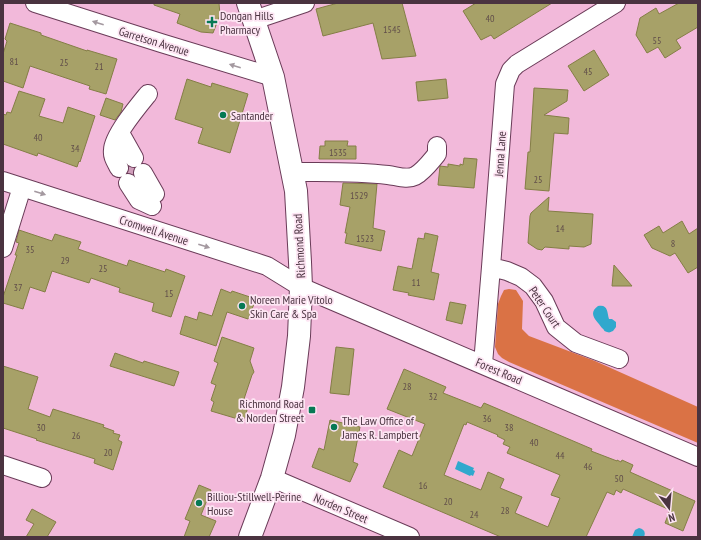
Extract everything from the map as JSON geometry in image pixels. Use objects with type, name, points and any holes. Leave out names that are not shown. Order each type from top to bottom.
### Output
[{"type":"main road","name":"Richmond Road","points":[[250,537],[272,478],[284,435],[293,387],[299,336],[301,287],[296,191],[273,77],[251,12]]},
{"type":"street","name":"Garretson Avenue","points":[[35,3],[273,77]]},
{"type":"street","points":[[251,12],[305,3]]},
{"type":"street","name":"Jenna Lane","points":[[483,364],[492,267],[505,84],[511,70],[517,64],[616,3]]},
{"type":"street","points":[[148,94],[133,113],[117,138],[131,171],[154,200]]},
{"type":"street","points":[[292,172],[353,173],[387,175],[405,178],[415,176],[423,169],[437,154],[437,146]]},
{"type":"street","name":"Cromwell Avenue","points":[[3,181],[267,266],[301,287]]},
{"type":"street","points":[[3,248],[22,187]]},
{"type":"street","name":"Peter Court","points":[[492,267],[521,277],[533,286],[544,302],[556,327],[576,343],[619,359]]},
{"type":"street","name":"Forest Road","points":[[301,287],[698,456]]},
{"type":"street","points":[[3,465],[42,478]]},
{"type":"street","name":"Norden Street","points":[[272,478],[410,537]]},
{"type":"shaded area","points":[[504,290],[516,290],[523,301],[522,329],[529,336],[595,361],[698,407],[698,443],[502,358],[498,354],[495,347],[498,304]]},
{"type":"water","points":[[598,306],[604,306],[609,319],[616,322],[616,327],[613,331],[605,331],[594,317],[593,312]]},
{"type":"water","points":[[458,461],[474,468],[473,470],[475,471],[473,476],[455,469]]},
{"type":"water","points":[[639,528],[644,531],[644,537],[632,537],[635,530]]},
{"type":"building","points":[[154,3],[219,3],[220,15],[213,33],[201,32],[177,23],[180,14],[154,5]]},
{"type":"building","points":[[338,3],[402,3],[416,56],[382,59],[373,23],[323,36],[316,9]]},
{"type":"building","points":[[476,3],[552,3],[494,39],[491,35],[481,40],[463,11]]},
{"type":"building","points":[[679,3],[698,3],[698,27],[676,40],[681,48],[665,58],[658,47],[647,53],[636,35],[640,18],[656,8],[659,14]]},
{"type":"building","points":[[10,23],[87,51],[117,59],[106,94],[89,89],[90,86],[30,66],[23,88],[3,81],[3,54],[7,41],[5,39]]},
{"type":"building","points":[[594,50],[609,75],[584,91],[568,66]]},
{"type":"building","points":[[187,79],[211,87],[212,83],[248,94],[230,153],[198,143],[203,128],[175,119]]},
{"type":"building","points":[[446,79],[448,98],[418,101],[416,82]]},
{"type":"building","points":[[534,88],[568,90],[567,101],[544,115],[569,118],[568,134],[554,133],[549,191],[525,189],[528,152],[530,152]]},
{"type":"building","points":[[19,91],[45,99],[39,116],[63,123],[68,107],[95,116],[77,167],[38,153],[37,156],[3,144],[3,114],[6,115],[7,112],[11,113]]},
{"type":"building","points":[[106,98],[123,104],[121,112],[115,120],[100,115]]},
{"type":"building","points":[[325,141],[348,141],[347,146],[356,146],[356,159],[319,159],[320,146],[325,146]]},
{"type":"building","points":[[464,158],[477,159],[474,188],[438,185],[440,166],[448,167],[448,164],[463,165]]},
{"type":"building","points":[[343,183],[377,184],[373,228],[385,231],[381,251],[345,243],[347,233],[345,233],[350,207],[340,205]]},
{"type":"building","points":[[549,197],[548,211],[593,214],[591,244],[584,247],[569,246],[569,249],[545,247],[542,250],[537,249],[528,243],[531,213]]},
{"type":"building","points":[[682,221],[689,234],[698,228],[698,267],[688,273],[675,253],[670,256],[652,248],[644,235],[659,226],[663,233]]},
{"type":"building","points":[[19,230],[52,241],[55,234],[81,242],[78,249],[127,266],[129,260],[165,272],[166,269],[185,276],[171,317],[152,311],[154,303],[119,292],[120,288],[91,278],[89,283],[52,271],[45,292],[30,287],[23,309],[3,303],[3,297],[17,255],[15,255],[19,243],[16,242]]},
{"type":"building","points":[[425,233],[438,236],[431,272],[439,274],[434,300],[408,295],[409,293],[393,290],[398,266],[412,269],[418,238],[424,239]]},
{"type":"building","points":[[614,265],[632,286],[612,286]]},
{"type":"building","points":[[221,289],[256,299],[248,319],[227,312],[216,346],[180,334],[185,316],[197,320],[199,312],[212,316]]},
{"type":"building","points":[[450,302],[466,305],[462,324],[446,320]]},
{"type":"building","points":[[222,337],[254,348],[250,361],[254,372],[242,405],[247,410],[245,418],[238,419],[211,411],[214,402],[211,400],[216,385],[211,383],[218,363],[214,361]]},
{"type":"building","points":[[336,347],[354,349],[349,395],[330,393]]},
{"type":"building","points":[[115,353],[143,363],[144,361],[179,372],[174,386],[110,366]]},
{"type":"building","points":[[3,366],[38,377],[28,409],[50,417],[53,409],[104,425],[103,427],[120,435],[118,440],[122,442],[113,470],[94,463],[95,459],[3,428]]},
{"type":"building","points":[[404,369],[446,387],[443,393],[481,408],[484,403],[592,449],[591,451],[617,461],[621,462],[622,460],[633,465],[630,472],[695,501],[683,531],[665,523],[670,510],[623,489],[621,493],[616,490],[614,495],[607,492],[586,537],[501,537],[383,487],[399,450],[412,456],[425,424],[387,409]],"holes":[[[467,422],[498,435],[497,436],[505,440],[503,444],[510,447],[507,453],[560,475],[551,495],[560,498],[548,527],[515,513],[522,497],[500,488],[504,479],[488,472],[481,490],[444,475],[464,424],[466,425]]]},
{"type":"building","points":[[330,420],[360,427],[353,462],[358,464],[350,482],[312,467],[319,448],[324,450]]},
{"type":"building","name":"Billiou-Stillwell-Perine House","points":[[199,485],[211,490],[201,515],[216,521],[209,537],[184,537],[190,521],[185,519]]},
{"type":"building","points":[[32,509],[56,522],[47,537],[26,537],[34,524],[26,520]]},
{"type":"tunnel","points":[[127,163],[136,178]]},
{"type":"place","name":"Dongan Hills Pharmacy","points":[[212,22]]},
{"type":"place","name":"Santander","points":[[223,115]]},
{"type":"place","name":"Noreen Marie Vitolo Skin Care & Spa","points":[[242,306]]},
{"type":"place","name":"Richmond Road & Norden Street","points":[[312,410]]},
{"type":"place","name":"The Law Office of James R. Lampbert","points":[[334,427]]},
{"type":"place","name":"Billiou-Stillwell-Perine House","points":[[199,503]]}]
